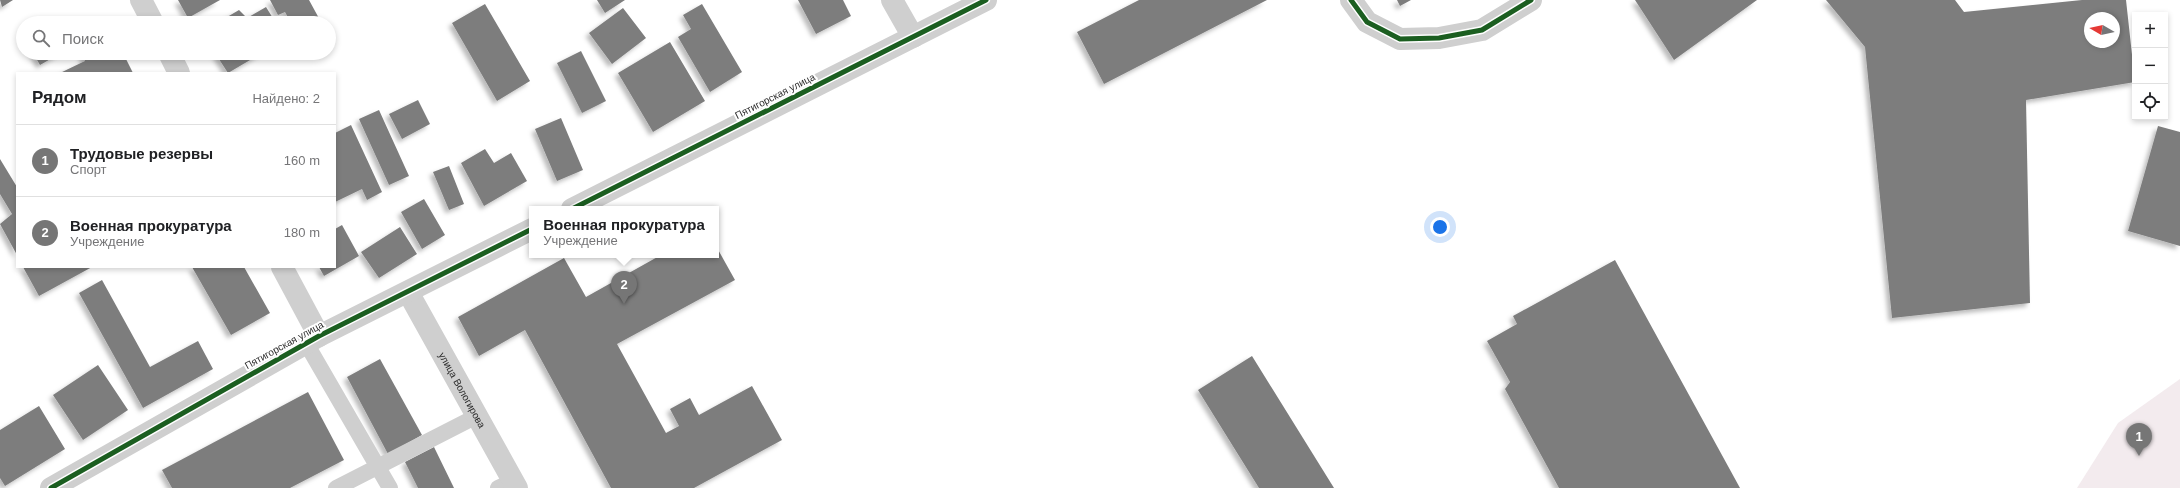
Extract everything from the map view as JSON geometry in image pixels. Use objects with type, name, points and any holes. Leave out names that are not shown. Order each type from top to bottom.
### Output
[{"type":"street","points":[[141,0],[149,16]]},
{"type":"street","points":[[892,0],[913,37]]},
{"type":"street","name":"Пятигорская улица","points":[[578,206],[986,0]]},
{"type":"street","points":[[1351,0],[1367,22],[1400,39],[1439,38],[1482,30],[1531,0]]},
{"type":"street","points":[[173,60],[179,72]]},
{"type":"street","name":"Пятигорская улица","points":[[51,488],[312,339],[529,231]]},
{"type":"street","points":[[282,268],[312,339]]},
{"type":"street","name":"улица Вологирова","points":[[408,292],[477,416],[509,486]]},
{"type":"lane","points":[[312,339],[377,467],[390,488]]},
{"type":"lane","points":[[336,488],[477,416]]},
{"type":"shaded area","points":[[2180,379],[2180,488],[2077,488],[2118,423]]},
{"type":"building","points":[[0,0],[13,0],[2,7]]},
{"type":"building","points":[[178,0],[220,0],[192,16],[187,16]]},
{"type":"building","points":[[270,0],[309,0],[318,16],[287,16],[285,12],[278,15]]},
{"type":"building","points":[[597,0],[625,0],[605,13]]},
{"type":"building","points":[[798,0],[843,0],[851,16],[816,34]]},
{"type":"building","points":[[1139,0],[1267,0],[1104,84],[1077,32]]},
{"type":"building","points":[[1397,0],[1411,0],[1400,6]]},
{"type":"building","points":[[1635,0],[1757,0],[1674,60]]},
{"type":"building","points":[[1826,0],[1955,0],[1964,12],[2082,0],[2126,0],[2132,55],[2132,82],[2026,100],[2030,303],[1892,318],[1865,47]]},
{"type":"building","points":[[485,4],[530,81],[497,101],[452,23]]},
{"type":"building","points":[[702,4],[742,72],[710,92],[678,37],[691,29],[683,15]]},
{"type":"building","points":[[266,7],[272,16],[250,16]]},
{"type":"building","points":[[623,8],[646,38],[612,64],[589,33]]},
{"type":"building","points":[[239,10],[245,16],[229,16]]},
{"type":"building","points":[[670,42],[705,101],[653,132],[618,73]]},
{"type":"building","points":[[581,51],[606,101],[582,113],[557,63]]},
{"type":"building","points":[[37,60],[49,60],[40,65]]},
{"type":"building","points":[[126,60],[132,72],[62,72],[85,61]]},
{"type":"building","points":[[220,60],[250,60],[230,72],[227,72]]},
{"type":"building","points":[[418,100],[430,124],[402,139],[389,114]]},
{"type":"building","points":[[379,110],[409,176],[389,185],[359,119]]},
{"type":"building","points":[[561,118],[583,170],[557,181],[535,129]]},
{"type":"building","points":[[351,125],[382,192],[367,200],[362,189],[336,202],[336,132]]},
{"type":"building","points":[[2158,126],[2180,132],[2180,246],[2128,231]]},
{"type":"building","points":[[485,149],[494,163],[511,153],[527,181],[484,206],[461,163]]},
{"type":"building","points":[[0,159],[16,185],[16,253],[0,224],[12,214],[0,194]]},
{"type":"building","points":[[449,166],[464,204],[449,210],[433,172]]},
{"type":"building","points":[[424,199],[445,235],[422,249],[401,212]]},
{"type":"building","points":[[342,225],[359,256],[324,276],[320,268],[336,268],[336,228]]},
{"type":"building","points":[[400,227],[417,254],[379,278],[361,252]]},
{"type":"building","points":[[719,251],[735,280],[617,344],[666,433],[679,426],[670,409],[690,398],[699,415],[752,386],[782,440],[694,488],[611,488],[525,330],[479,356],[458,317],[564,258],[586,297],[656,258],[719,258]]},
{"type":"building","points":[[1615,260],[1740,488],[1559,488],[1505,389],[1510,382],[1487,341],[1517,324],[1513,316]]},
{"type":"building","points":[[24,268],[90,268],[39,296]]},
{"type":"building","points":[[193,268],[245,268],[270,313],[231,335]]},
{"type":"building","points":[[102,280],[150,367],[198,341],[213,369],[143,408],[79,293]]},
{"type":"building","points":[[1252,356],[1334,488],[1259,488],[1198,390]]},
{"type":"building","points":[[380,359],[422,435],[388,454],[347,377]]},
{"type":"building","points":[[98,365],[128,410],[83,440],[53,395]]},
{"type":"building","points":[[308,392],[344,460],[290,488],[172,488],[162,470]]},
{"type":"building","points":[[39,406],[65,449],[5,486],[0,478],[0,430]]},
{"type":"building","points":[[434,447],[454,488],[418,488],[405,462]]},
{"type":"cycle path","points":[[578,206],[986,0]]},
{"type":"cycle path","points":[[1351,0],[1367,22],[1400,39],[1439,38],[1482,30],[1531,0]]},
{"type":"cycle path","points":[[51,488],[319,336],[529,231]]},
{"type":"place","name":"Военная прокуратура","points":[[624,304]]},
{"type":"place","name":"Трудовые резервы","points":[[2139,456]]}]
